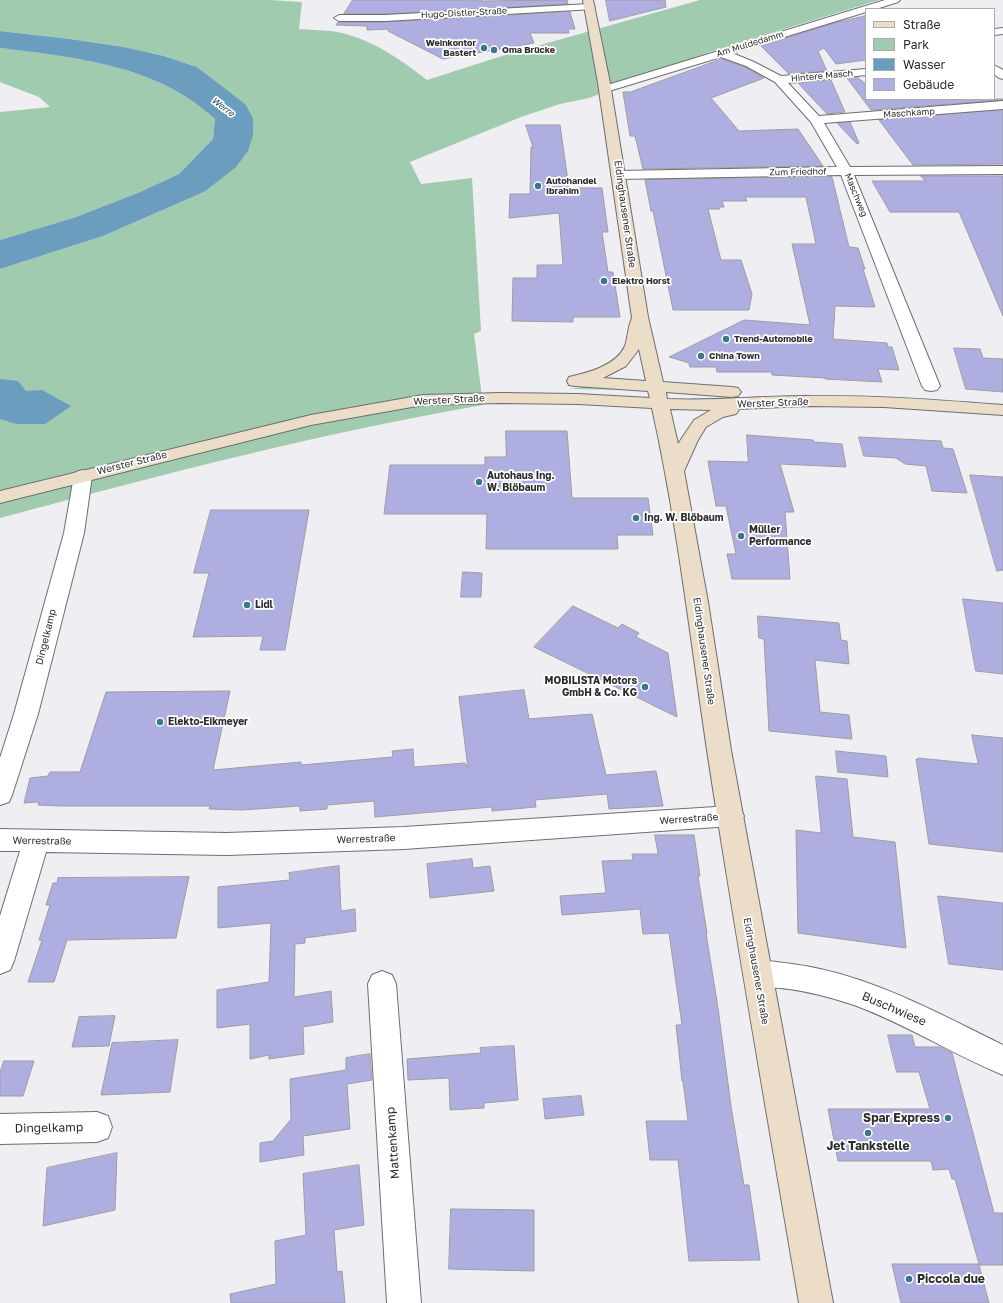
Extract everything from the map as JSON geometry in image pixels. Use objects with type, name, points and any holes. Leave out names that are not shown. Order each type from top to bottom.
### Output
[{"type":"main road","name":"Eidinghausener Straße","points":[[589,4],[605,86],[640,317],[675,471],[756,973],[816,1303]]},
{"type":"main road","points":[[463,398],[575,380],[611,369],[623,360],[633,345],[640,317]]},
{"type":"main road","name":"Werster Straße","points":[[575,380],[1003,410]]},
{"type":"main road","name":"Werster Straße","points":[[0,497],[311,420],[423,400],[463,398],[578,399],[690,405],[806,401],[884,402]]},
{"type":"main road","points":[[675,471],[691,433],[700,422],[712,414],[728,410],[806,401]]},
{"type":"street","points":[[892,1],[902,8]]},
{"type":"street","name":"Am Muldedamm","points":[[869,8],[892,1]]},
{"type":"street","name":"Hugo-Distler-Straße","points":[[339,18],[385,18],[589,4]]},
{"type":"street","points":[[414,5],[413,10],[417,14],[426,15]]},
{"type":"street","name":"Am Muldedamm","points":[[605,86],[721,53],[865,9]]},
{"type":"street","name":"Maschweg","points":[[721,53],[755,67],[779,80],[816,120],[846,170],[931,386]]},
{"type":"street","points":[[995,69],[1003,76]]},
{"type":"street","name":"Hintere Masch","points":[[779,80],[865,72]]},
{"type":"street","name":"Maschkamp","points":[[816,120],[1003,105]]},
{"type":"street","name":"Zum Friedhof","points":[[618,175],[846,170],[1003,170]]},
{"type":"street","name":"Dingelkamp","points":[[0,795],[26,714],[74,533],[83,476]]},
{"type":"street","name":"Werrestraße","points":[[0,840],[227,844],[404,838],[731,816]]},
{"type":"street","points":[[0,961],[36,841]]},
{"type":"street","name":"Buschwiese","points":[[756,973],[779,974],[831,985],[879,1000],[1003,1060]]},
{"type":"street","name":"Mattenkamp","points":[[382,984],[404,1303]]},
{"type":"street","name":"Dingelkamp","points":[[0,1129],[97,1127]]},
{"type":"green space","points":[[0,0],[269,0],[302,2],[299,29],[330,31],[357,38],[382,49],[405,63],[427,80],[505,55],[700,0],[879,0],[710,52],[589,98],[560,104],[521,117],[410,162],[421,184],[472,178],[481,331],[474,334],[483,405],[361,428],[240,456],[0,518],[0,269],[103,236],[204,192],[253,135],[253,118],[244,104],[197,67],[164,56],[124,47],[0,31]]},
{"type":"green space","points":[[0,48],[46,53],[91,61],[114,66],[157,81],[194,101],[215,119],[213,139],[179,174],[140,192],[76,217],[0,240],[0,112],[50,107],[39,97],[0,82]]},
{"type":"green space","points":[[598,385],[631,388],[631,390],[569,389]]},
{"type":"water","name":"Werre","points":[[0,31],[124,47],[164,56],[197,67],[245,104],[253,118],[253,135],[248,151],[236,167],[204,192],[103,236],[0,269],[0,240],[76,217],[140,192],[179,174],[213,139],[215,119],[192,101],[168,86],[141,75],[86,60],[0,48]]},
{"type":"water","points":[[0,379],[18,381],[26,391],[42,390],[71,406],[45,424],[16,424],[0,419]]},
{"type":"building","points":[[353,0],[567,0],[568,4],[385,14],[344,14]]},
{"type":"building","points":[[606,0],[665,0],[666,7],[610,21]]},
{"type":"building","points":[[570,12],[575,29],[568,29],[569,33],[530,33],[534,43],[443,59],[388,31],[388,29],[367,30],[367,26],[336,25],[338,22],[385,22]]},
{"type":"building","points":[[865,16],[865,60],[836,64],[824,48],[818,51],[827,71],[789,74],[761,46],[834,23]]},
{"type":"building","points":[[722,59],[745,67],[764,78],[711,98],[739,131],[798,129],[823,166],[643,169],[635,136],[630,136],[623,92],[630,92]]},
{"type":"building","points":[[857,77],[865,83],[865,100],[1003,100],[871,110],[847,78]]},
{"type":"building","points":[[831,80],[845,112],[827,114],[798,83]]},
{"type":"building","points":[[1003,110],[1003,164],[913,165],[879,120]]},
{"type":"building","points":[[850,122],[859,143],[857,144],[837,123]]},
{"type":"building","points":[[526,125],[560,125],[569,188],[602,188],[608,232],[602,232],[608,272],[613,272],[620,317],[573,317],[573,322],[512,321],[513,278],[537,278],[537,265],[563,265],[559,213],[509,218],[510,194],[530,194],[531,147],[533,148]]},
{"type":"building","points":[[921,176],[1003,176],[1003,316],[959,212],[890,212],[872,181],[925,181]]},
{"type":"building","points":[[832,177],[849,247],[858,248],[875,307],[835,306],[833,339],[887,343],[888,347],[892,347],[899,370],[878,369],[882,382],[825,379],[772,375],[772,372],[717,372],[716,367],[690,367],[689,363],[669,357],[744,320],[810,325],[792,244],[816,244],[806,197],[745,197],[747,201],[722,201],[724,207],[719,207],[720,209],[708,209],[721,260],[741,260],[752,294],[749,310],[673,310],[653,211],[651,211],[645,180]]},
{"type":"building","points":[[954,348],[980,349],[983,358],[1003,359],[1003,392],[966,389]]},
{"type":"building","name":"Autohaus Ing. W. Blöbaum","points":[[506,431],[567,431],[572,498],[648,498],[653,535],[617,535],[618,549],[486,549],[487,514],[384,514],[390,465],[485,465],[485,457],[506,457]]},
{"type":"building","points":[[747,435],[813,440],[814,442],[842,444],[846,467],[780,464],[794,512],[785,512],[790,579],[732,579],[727,554],[736,554],[726,506],[716,506],[708,461],[748,462]]},
{"type":"building","points":[[859,437],[941,441],[943,448],[953,449],[967,493],[932,491],[926,466],[905,464],[896,458],[864,456]]},
{"type":"building","points":[[970,475],[1003,477],[1003,570],[997,571]]},
{"type":"building","name":"Lidl","points":[[211,510],[309,510],[285,650],[260,650],[263,636],[193,637],[209,573],[194,573]]},
{"type":"building","points":[[463,572],[482,573],[481,597],[461,597]]},
{"type":"building","points":[[963,599],[1003,603],[1003,674],[976,671]]},
{"type":"building","name":"MOBILISTA Motors GmbH & Co. KG","points":[[573,606],[618,628],[622,624],[639,633],[636,637],[668,653],[677,717],[534,647]]},
{"type":"building","points":[[758,616],[839,623],[841,640],[847,641],[849,664],[815,660],[820,712],[849,715],[852,739],[769,731],[764,639],[759,638]]},
{"type":"building","points":[[524,690],[529,719],[592,714],[606,775],[656,771],[663,806],[609,809],[607,794],[535,800],[536,807],[492,811],[492,807],[375,817],[374,801],[327,805],[327,809],[300,811],[300,806],[242,810],[209,809],[210,806],[59,806],[38,805],[39,802],[24,803],[30,778],[48,776],[50,772],[80,772],[106,692],[230,691],[213,770],[301,762],[301,765],[393,757],[392,751],[413,749],[414,767],[465,763],[468,768],[459,697]]},
{"type":"building","points":[[972,735],[1003,738],[1003,852],[929,844],[916,759],[978,764]]},
{"type":"building","points":[[836,751],[886,756],[888,777],[838,772]]},
{"type":"building","points":[[816,776],[847,779],[853,837],[895,842],[906,948],[798,933],[796,830],[821,833]]},
{"type":"building","points":[[655,835],[694,835],[700,876],[698,876],[731,1106],[744,1185],[749,1185],[760,1260],[689,1261],[678,1160],[650,1160],[646,1121],[688,1121],[676,1025],[682,1025],[669,933],[643,934],[640,909],[562,915],[560,896],[606,893],[602,861],[633,860],[632,854],[658,854]]},
{"type":"building","points":[[472,859],[473,868],[490,866],[494,891],[430,898],[427,864]]},
{"type":"building","points":[[339,866],[341,911],[355,909],[356,931],[305,938],[305,943],[295,944],[294,997],[331,991],[333,1022],[303,1027],[304,1054],[269,1059],[269,1055],[250,1059],[250,1024],[217,1028],[217,990],[269,982],[271,923],[218,928],[218,887],[290,880],[289,873]]},
{"type":"building","points":[[189,877],[176,938],[67,940],[54,982],[28,982],[42,940],[39,940],[50,905],[46,905],[53,883],[57,883],[58,878]]},
{"type":"building","points":[[938,896],[1003,903],[1003,970],[949,964]]},
{"type":"building","points":[[115,1016],[109,1046],[72,1047],[79,1017]]},
{"type":"building","points":[[888,1035],[912,1035],[915,1047],[940,1047],[952,1053],[994,1213],[1003,1213],[1003,1265],[979,1265],[989,1303],[901,1303],[892,1264],[979,1264],[955,1179],[952,1179],[949,1169],[933,1170],[931,1161],[838,1161],[828,1109],[930,1109],[919,1072],[897,1072]]},
{"type":"building","points":[[178,1040],[170,1092],[101,1095],[112,1043]]},
{"type":"building","points":[[514,1046],[518,1100],[484,1103],[484,1108],[450,1110],[449,1078],[408,1080],[407,1059],[481,1053],[480,1048]]},
{"type":"building","points":[[370,1054],[372,1080],[347,1084],[350,1129],[303,1136],[304,1155],[260,1162],[260,1143],[273,1141],[291,1119],[290,1079],[346,1070],[346,1058]]},
{"type":"building","points":[[4,1061],[34,1061],[23,1096],[0,1096],[0,1073]]},
{"type":"building","points":[[581,1096],[584,1115],[545,1119],[543,1099]]},
{"type":"building","points":[[117,1153],[115,1210],[43,1226],[47,1168]]},
{"type":"building","points":[[359,1165],[364,1225],[334,1230],[337,1272],[342,1271],[345,1303],[231,1303],[230,1294],[276,1284],[275,1241],[306,1235],[303,1174]]},
{"type":"building","points":[[451,1209],[534,1210],[534,1271],[449,1269]]},
{"type":"place","name":"Weinkontor Bastert","points":[[484,48]]},
{"type":"place","name":"Oma Brücke","points":[[494,50]]},
{"type":"place","name":"Autohandel Ibrahim","points":[[538,186]]},
{"type":"place","name":"Elektro Horst","points":[[604,281]]},
{"type":"place","name":"Trend-Automobile","points":[[726,339]]},
{"type":"place","name":"China Town","points":[[701,356]]},
{"type":"place","name":"Autohaus Ing. W. Blöbaum","points":[[479,482]]},
{"type":"place","name":"Ing. W. Blöbaum","points":[[636,518]]},
{"type":"place","name":"Müller Performance","points":[[741,536]]},
{"type":"place","name":"Lidl","points":[[247,605]]},
{"type":"place","name":"MOBILISTA Motors GmbH & Co. KG","points":[[645,687]]},
{"type":"place","name":"Elekto-Eikmeyer","points":[[160,722]]},
{"type":"place","name":"Spar Express","points":[[948,1118]]},
{"type":"place","name":"Jet Tankstelle","points":[[868,1133]]},
{"type":"place","name":"Piccola due","points":[[909,1279]]}]
